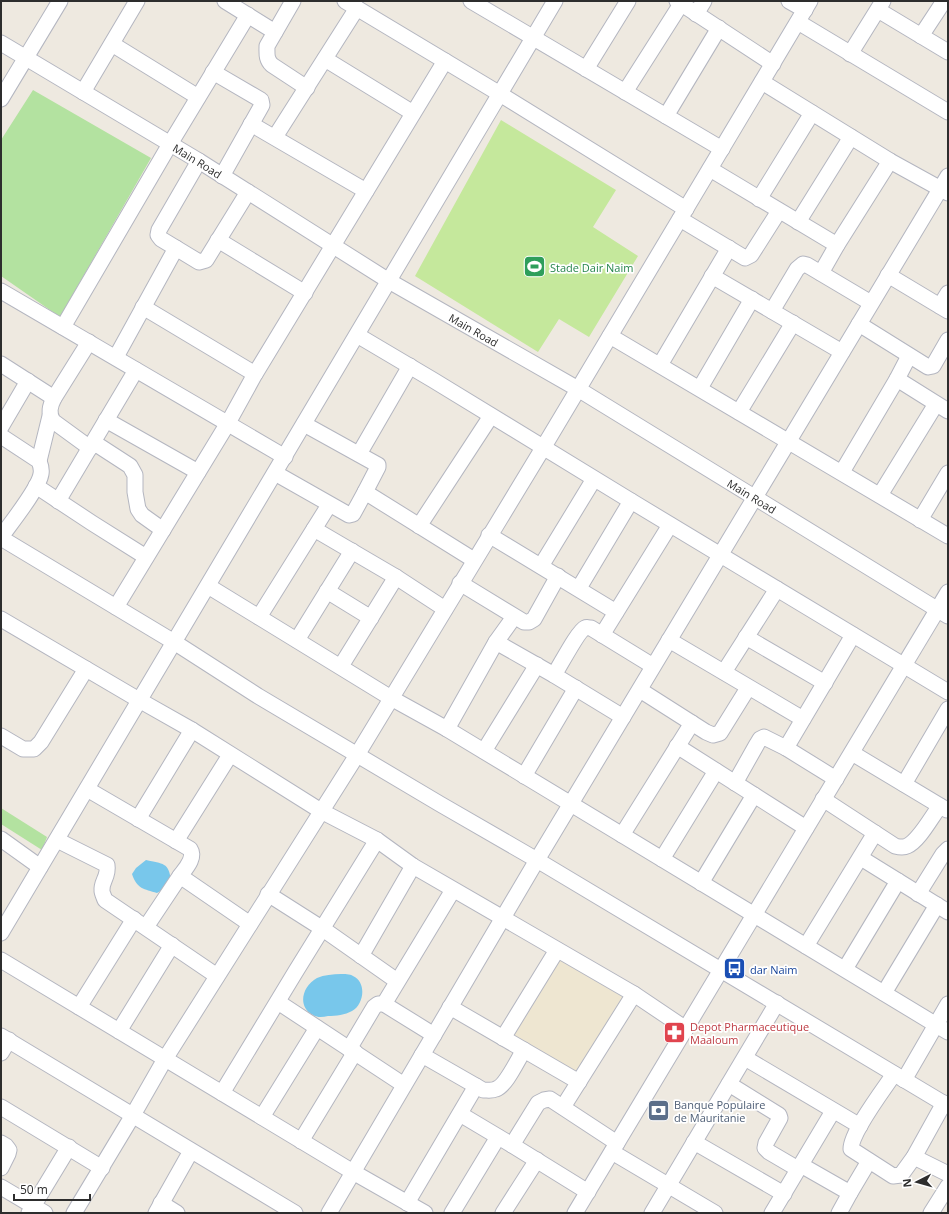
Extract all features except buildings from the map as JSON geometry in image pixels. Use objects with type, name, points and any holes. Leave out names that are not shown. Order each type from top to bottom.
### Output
[{"type":"street","points":[[1,99],[60,1]]},
{"type":"street","points":[[83,92],[137,1]]},
{"type":"street","points":[[225,1],[275,32]]},
{"type":"street","points":[[293,1],[267,46],[266,54],[268,61],[272,65],[307,88]]},
{"type":"street","points":[[1,933],[555,1]]},
{"type":"street","points":[[586,69],[628,1]]},
{"type":"street","points":[[696,14],[704,1]]},
{"type":"street","points":[[789,1],[804,11],[850,54],[946,106]]},
{"type":"street","points":[[921,36],[944,1]]},
{"type":"street","points":[[625,92],[679,2],[773,64]]},
{"type":"street","points":[[479,3],[533,38],[722,150]]},
{"type":"street","points":[[275,138],[325,59],[351,4],[500,94],[683,214],[745,258],[748,258],[751,255],[779,211]]},
{"type":"street","points":[[850,54],[880,6],[921,36],[948,52]]},
{"type":"street","points":[[74,1213],[102,1168],[165,1059],[357,754],[543,448],[804,11]]},
{"type":"street","points":[[63,327],[170,144],[248,15]]},
{"type":"street","points":[[666,116],[719,28]]},
{"type":"street","name":"Main Road","points":[[1,42],[199,161],[389,280],[578,389],[943,612]]},
{"type":"street","points":[[112,44],[198,97]]},
{"type":"street","points":[[325,59],[413,113]]},
{"type":"street","points":[[116,607],[445,61]]},
{"type":"street","points":[[214,72],[261,100],[262,105],[222,176]]},
{"type":"street","points":[[329,1213],[537,860],[640,690],[668,640],[888,275],[945,186],[890,161],[762,82]]},
{"type":"street","points":[[759,199],[812,113]]},
{"type":"street","points":[[252,124],[366,191]]},
{"type":"street","points":[[798,222],[851,137]]},
{"type":"street","points":[[199,161],[159,230],[158,235],[161,239],[199,262],[203,262],[206,260],[248,192]]},
{"type":"street","points":[[821,273],[837,244],[890,161]]},
{"type":"street","points":[[710,169],[837,244]]},
{"type":"street","points":[[218,240],[305,293]]},
{"type":"street","points":[[116,358],[176,248]]},
{"type":"street","points":[[660,365],[729,248]]},
{"type":"street","points":[[772,311],[797,269],[803,264],[872,303]]},
{"type":"street","points":[[888,275],[944,308],[948,293]]},
{"type":"street","points":[[712,276],[842,352]]},
{"type":"street","points":[[1,290],[285,456]]},
{"type":"street","points":[[700,388],[752,299]]},
{"type":"street","points":[[144,307],[255,374]]},
{"type":"street","points":[[739,412],[793,323]]},
{"type":"street","points":[[859,324],[928,367],[933,366],[948,340]]},
{"type":"street","points":[[357,335],[948,692]]},
{"type":"street","points":[[610,336],[948,536]]},
{"type":"street","points":[[39,462],[50,416],[51,404],[89,342]]},
{"type":"street","points":[[842,472],[898,379],[909,356]]},
{"type":"street","points":[[1,364],[54,398]]},
{"type":"street","points":[[359,454],[410,366]]},
{"type":"street","points":[[58,501],[136,370]]},
{"type":"street","points":[[880,496],[942,407],[898,379]]},
{"type":"street","points":[[1,427],[28,381]]},
{"type":"street","points":[[50,416],[53,421],[130,466],[135,475],[135,492],[138,509],[142,515],[163,530]]},
{"type":"street","points":[[419,526],[491,416]]},
{"type":"street","points":[[106,420],[198,472]]},
{"type":"street","points":[[275,473],[345,514],[353,514],[378,467],[376,463],[304,424]]},
{"type":"street","points":[[1,436],[39,462],[42,467],[36,486],[1,538],[174,642],[258,696],[537,860],[777,1003],[899,1077],[946,1105],[914,1157],[901,1175],[897,1177],[893,1176],[851,1149],[851,1144],[860,1126],[899,1077],[942,1028],[948,1004]]},
{"type":"street","points":[[920,520],[948,473]]},
{"type":"street","points":[[541,566],[594,478]]},
{"type":"street","points":[[36,486],[146,557]]},
{"type":"street","points":[[365,492],[474,560]]},
{"type":"street","points":[[578,588],[631,501]]},
{"type":"street","points":[[259,617],[329,505]]},
{"type":"street","points":[[602,635],[670,525]]},
{"type":"street","points":[[314,529],[396,577],[445,609]]},
{"type":"street","points":[[489,535],[616,612]]},
{"type":"street","points":[[297,640],[352,551]]},
{"type":"street","points":[[460,583],[514,617],[524,622],[529,622],[534,619],[558,576]]},
{"type":"street","points":[[341,666],[396,577]]},
{"type":"street","points":[[208,586],[391,698],[447,729],[942,1028]]},
{"type":"street","points":[[724,672],[777,589]]},
{"type":"street","points":[[327,591],[371,618]]},
{"type":"street","points":[[575,1213],[903,666],[943,612],[948,592]]},
{"type":"street","points":[[447,729],[496,642],[514,617]]},
{"type":"street","points":[[2,623],[192,730],[321,811],[377,840],[413,866],[453,890],[634,994],[686,1029]]},
{"type":"street","points":[[554,675],[584,628],[591,628],[653,666]]},
{"type":"street","points":[[786,748],[804,720],[853,635]]},
{"type":"street","points":[[746,637],[825,683]]},
{"type":"street","points":[[668,640],[804,720]]},
{"type":"street","points":[[496,642],[623,717]]},
{"type":"street","points":[[484,752],[537,665]]},
{"type":"street","points":[[1,736],[23,749],[34,749],[42,742],[86,669]]},
{"type":"street","points":[[524,776],[576,688]]},
{"type":"street","points":[[640,690],[712,735],[720,733],[748,688]]},
{"type":"street","points":[[904,784],[948,709]]},
{"type":"street","points":[[622,836],[692,723]]},
{"type":"street","points":[[138,819],[192,730]]},
{"type":"street","points":[[735,783],[760,739],[764,737],[786,748],[836,779]]},
{"type":"street","points":[[677,746],[806,828]]},
{"type":"street","points":[[823,799],[895,846],[901,848],[914,842],[945,808],[852,752]]},
{"type":"street","points":[[176,841],[230,755]]},
{"type":"street","points":[[662,860],[716,771]]},
{"type":"street","points":[[79,1007],[140,923],[180,876],[192,858],[190,849],[87,789]]},
{"type":"street","points":[[701,883],[754,795]]},
{"type":"street","points":[[806,946],[875,833]]},
{"type":"street","points":[[1,839],[40,867]]},
{"type":"street","points":[[57,840],[106,865],[108,873],[101,891],[105,900],[217,976]]},
{"type":"street","points":[[222,1093],[377,840]]},
{"type":"street","points":[[918,894],[943,854],[948,849]]},
{"type":"street","points":[[861,858],[942,908],[884,993]]},
{"type":"street","points":[[361,956],[413,866]]},
{"type":"street","points":[[180,876],[250,924]]},
{"type":"street","points":[[845,970],[898,881]]},
{"type":"street","points":[[384,1004],[453,890]]},
{"type":"street","points":[[268,894],[323,929],[397,981]]},
{"type":"street","points":[[119,1031],[172,945]]},
{"type":"street","points":[[503,1038],[557,950]]},
{"type":"street","points":[[1,960],[301,1141],[425,1213]]},
{"type":"street","points":[[563,1107],[634,994]]},
{"type":"street","points":[[278,1002],[404,1085]]},
{"type":"street","points":[[652,1213],[777,1003]]},
{"type":"street","points":[[301,1141],[352,1050],[374,1007],[378,1004],[384,1004],[434,1035]]},
{"type":"street","points":[[450,1007],[579,1082]]},
{"type":"street","points":[[262,1117],[317,1028]]},
{"type":"street","points":[[1,1053],[5,1038],[294,1213]]},
{"type":"street","points":[[422,1055],[483,1090],[498,1089],[503,1084],[524,1050]]},
{"type":"street","points":[[745,1058],[860,1126]]},
{"type":"street","points":[[729,1084],[778,1115],[780,1118],[766,1143],[765,1148],[769,1152],[850,1193]]},
{"type":"street","points":[[407,1203],[476,1086]]},
{"type":"street","points":[[512,1145],[538,1103],[550,1099],[668,1185],[715,1213]]},
{"type":"street","points":[[1,1107],[102,1168]]},
{"type":"street","points":[[772,1213],[833,1111]]},
{"type":"street","points":[[460,1114],[588,1192]]},
{"type":"street","points":[[452,1213],[498,1136]]},
{"type":"street","points":[[694,1142],[784,1194]]},
{"type":"street","points":[[1,1143],[9,1150],[1,1168]]},
{"type":"street","points":[[1,1188],[36,1211],[69,1147]]},
{"type":"street","points":[[177,1213],[159,1208],[191,1151]]},
{"type":"street","points":[[914,1157],[948,1174]]},
{"type":"street","points":[[503,1213],[537,1160]]},
{"type":"street","points":[[839,1213],[869,1161]]},
{"type":"street","points":[[932,1213],[948,1186]]},
{"type":"shaded area","points":[[560,953],[629,994],[581,1075],[512,1035]]},
{"type":"green space","points":[[33,90],[151,158],[60,317],[1,276],[1,140]]},
{"type":"green space","points":[[501,120],[616,190],[593,227],[638,256],[589,337],[559,319],[538,352],[415,276]]},
{"type":"green space","points":[[1,808],[47,837],[42,850],[1,824]]},
{"type":"water","points":[[146,860],[161,863],[169,870],[171,881],[166,888],[157,893],[139,886],[132,874],[136,868]]},
{"type":"water","points":[[341,974],[352,975],[360,983],[362,994],[356,1008],[343,1014],[322,1017],[315,1016],[308,1011],[303,1002],[303,996],[308,986],[317,978]]},
{"type":"place","name":"Stade Dair Naim","points":[[534,267]]},
{"type":"place","name":"dar Naim","points":[[735,969]]},
{"type":"place","name":"Depot Pharmaceutique Maaloum","points":[[674,1032]]},
{"type":"place","name":"Banque Populaire de Mauritanie","points":[[658,1110]]}]
